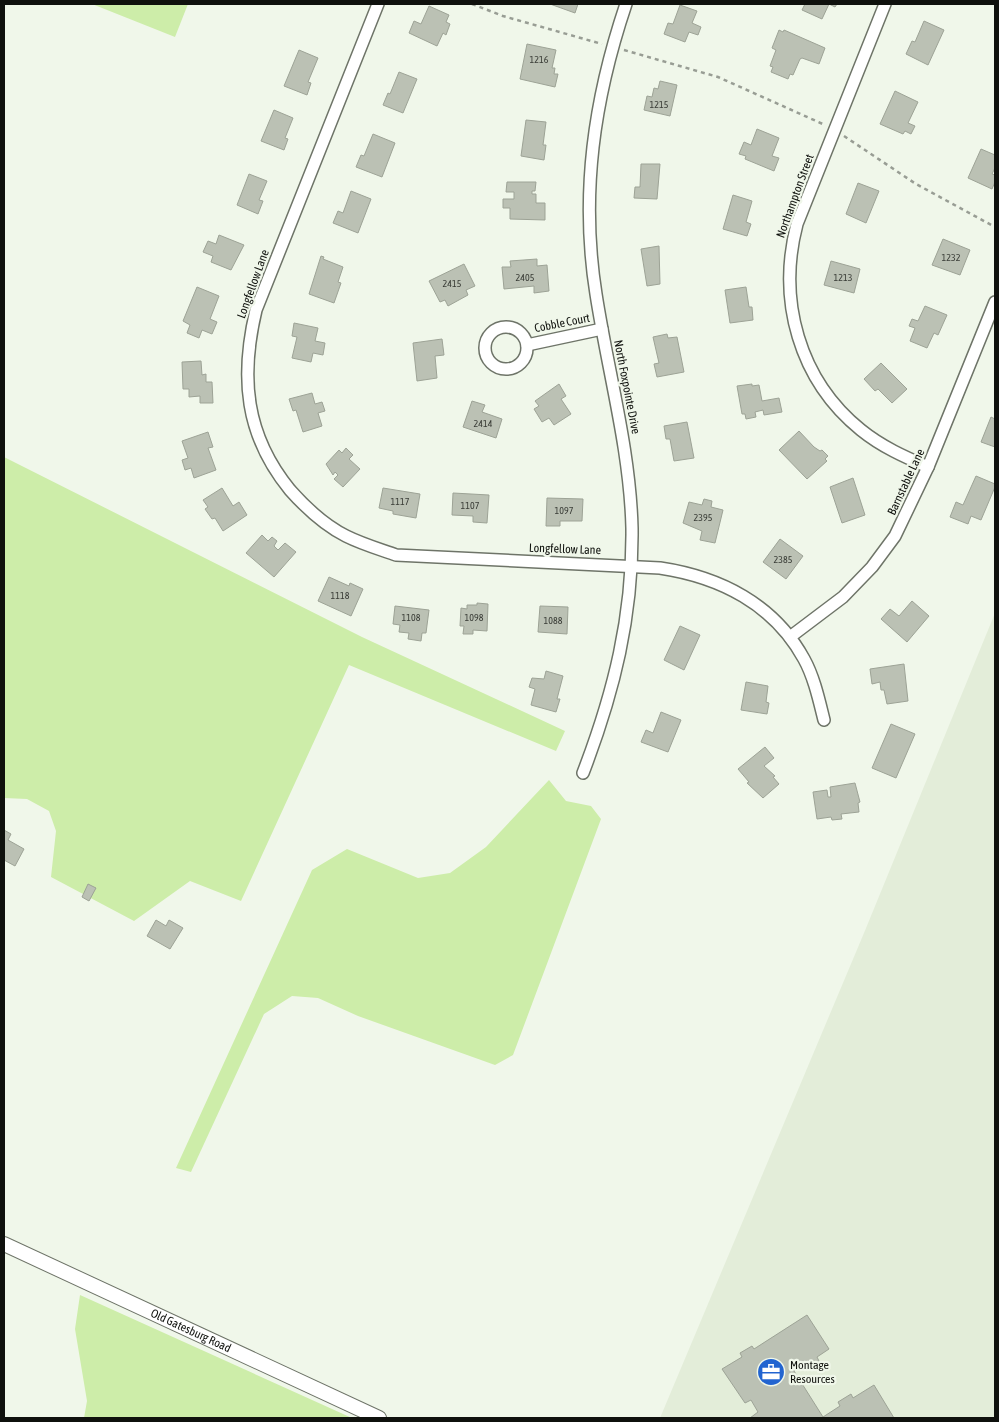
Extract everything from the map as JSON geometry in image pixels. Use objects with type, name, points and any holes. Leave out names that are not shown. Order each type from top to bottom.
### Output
[{"type":"street","name":"Longfellow Lane","points":[[378,4],[256,310],[247,362],[248,392],[252,420],[264,451],[279,476],[300,502],[324,523],[367,546],[396,555],[631,566],[686,572],[718,582],[769,614],[790,637],[804,660],[824,720]]},
{"type":"street","name":"North Foxpointe Drive","points":[[583,773],[604,719],[617,671],[625,630],[631,566],[629,488],[591,254],[591,165],[598,103],[606,68],[626,4]]},
{"type":"street","name":"Northampton Street","points":[[885,4],[797,224],[792,244],[789,290],[799,343],[822,387],[839,410],[883,445],[928,467]]},
{"type":"street","name":"Barnstable Lane","points":[[790,637],[843,597],[872,567],[895,536],[928,467],[995,302]]},
{"type":"street","name":"Cobble Court","points":[[527,344],[602,329]]},
{"type":"street","name":"Old Gatesburg Road","points":[[4,1244],[379,1418]]},
{"type":"path","points":[[472,4],[512,18],[604,44]]},
{"type":"path","points":[[620,49],[718,78],[827,126]]},
{"type":"path","points":[[841,134],[916,184],[995,227]]},
{"type":"shaded area","points":[[995,613],[995,1418],[660,1418],[864,933]]},
{"type":"green space","points":[[92,4],[188,4],[175,37]]},
{"type":"green space","points":[[4,457],[362,637],[565,731],[556,751],[349,665],[241,901],[190,881],[134,921],[51,877],[56,831],[49,811],[27,799],[4,798]]},
{"type":"green space","points":[[549,780],[566,801],[591,806],[601,819],[513,1055],[495,1065],[358,1016],[318,998],[292,996],[264,1014],[191,1172],[176,1168],[312,870],[347,849],[418,878],[450,873],[486,847]]},
{"type":"green space","points":[[80,1295],[352,1418],[84,1418],[87,1401],[75,1329]]},
{"type":"building","points":[[550,4],[578,4],[575,13]]},
{"type":"building","points":[[805,4],[829,4],[822,19],[802,10]]},
{"type":"building","points":[[680,5],[697,11],[692,23],[701,27],[698,35],[689,32],[685,42],[664,34],[668,23],[673,24]]},
{"type":"building","points":[[429,6],[449,15],[446,22],[450,24],[446,35],[443,33],[437,46],[409,33],[414,21],[421,24]]},
{"type":"building","points":[[924,21],[944,30],[928,65],[906,54],[912,41],[915,42]]},
{"type":"building","points":[[779,30],[783,32],[784,30],[825,48],[819,64],[802,58],[793,75],[790,74],[788,79],[771,72],[773,67],[770,66],[776,50],[772,48]]},
{"type":"building","points":[[527,44],[556,50],[552,68],[555,68],[554,74],[558,74],[555,87],[520,79]]},
{"type":"building","points":[[299,50],[318,58],[308,82],[311,83],[307,95],[284,86]]},
{"type":"building","points":[[399,72],[417,79],[403,113],[383,105]]},
{"type":"building","points":[[660,81],[677,85],[670,116],[644,110],[647,96],[652,97],[654,88],[658,89]]},
{"type":"building","points":[[895,91],[918,102],[908,123],[915,126],[911,134],[905,131],[903,134],[880,124]]},
{"type":"building","points":[[274,110],[293,118],[285,138],[288,139],[284,150],[261,141]]},
{"type":"building","points":[[526,120],[546,122],[543,145],[546,145],[544,160],[521,156]]},
{"type":"building","points":[[757,129],[779,138],[772,156],[779,158],[774,171],[745,159],[746,156],[739,154],[744,142],[751,145]]},
{"type":"building","points":[[373,134],[395,143],[382,177],[356,167],[361,155],[364,156]]},
{"type":"building","points":[[981,149],[995,155],[995,168],[992,174],[995,175],[995,182],[992,189],[968,178]]},
{"type":"building","points":[[641,164],[660,164],[657,199],[634,198],[635,187],[640,187]]},
{"type":"building","points":[[249,174],[267,181],[259,200],[263,201],[258,214],[237,205]]},
{"type":"building","points":[[507,182],[536,182],[535,191],[532,191],[532,194],[536,194],[536,203],[545,203],[545,220],[510,219],[510,208],[503,208],[503,199],[514,199],[514,192],[506,192]]},
{"type":"building","points":[[858,183],[879,191],[866,223],[846,214]]},
{"type":"building","points":[[351,191],[371,199],[358,233],[333,223],[338,211],[343,213]]},
{"type":"building","points":[[733,195],[752,201],[746,222],[751,224],[747,236],[723,229]]},
{"type":"building","points":[[219,235],[244,245],[231,270],[211,262],[213,256],[203,252],[208,241],[216,244]]},
{"type":"building","points":[[943,239],[970,250],[960,275],[932,265]]},
{"type":"building","points":[[659,246],[660,284],[647,286],[641,249]]},
{"type":"building","points":[[321,256],[324,257],[323,259],[343,267],[338,282],[341,283],[334,303],[309,294]]},
{"type":"building","points":[[537,259],[537,266],[547,265],[549,291],[534,293],[534,286],[504,289],[502,267],[511,267],[510,261]]},
{"type":"building","points":[[831,261],[860,269],[854,293],[824,285]]},
{"type":"building","points":[[464,264],[475,286],[466,290],[468,295],[448,306],[445,300],[440,302],[429,281]]},
{"type":"building","points":[[197,287],[219,296],[210,319],[217,322],[212,334],[202,330],[199,338],[187,333],[190,325],[183,321]]},
{"type":"building","points":[[746,287],[749,307],[752,307],[753,320],[730,323],[725,290]]},
{"type":"building","points":[[925,306],[947,315],[938,335],[934,333],[927,348],[910,341],[915,328],[909,326],[912,319],[918,321]]},
{"type":"building","points":[[294,323],[318,328],[315,341],[325,343],[323,355],[313,353],[311,362],[292,358],[297,337],[292,336]]},
{"type":"building","points":[[667,334],[668,338],[677,337],[684,372],[657,377],[654,364],[659,363],[653,337]]},
{"type":"building","points":[[442,339],[444,355],[435,356],[437,378],[417,381],[413,343]]},
{"type":"building","points":[[201,361],[202,375],[206,374],[206,382],[212,382],[213,403],[200,403],[200,396],[189,397],[189,389],[183,389],[182,362]]},
{"type":"building","points":[[881,363],[907,389],[892,403],[878,389],[875,391],[864,379]]},
{"type":"building","points":[[559,384],[566,396],[561,399],[571,414],[554,425],[549,418],[542,422],[534,409],[539,406],[535,401]]},
{"type":"building","points":[[752,384],[752,386],[759,385],[762,401],[779,398],[782,412],[764,415],[763,410],[755,412],[756,417],[746,419],[745,414],[742,414],[737,386]]},
{"type":"building","points":[[312,393],[315,404],[322,402],[325,411],[318,413],[322,426],[303,432],[296,410],[293,411],[289,399]]},
{"type":"building","points":[[472,401],[485,405],[482,412],[502,419],[496,438],[463,427]]},
{"type":"building","points":[[991,417],[995,419],[995,447],[981,442]]},
{"type":"building","points":[[687,422],[694,458],[674,461],[670,439],[666,439],[664,426]]},
{"type":"building","points":[[799,431],[814,447],[820,451],[822,450],[828,456],[825,459],[827,461],[807,479],[779,450]]},
{"type":"building","points":[[208,432],[213,447],[208,448],[216,470],[194,478],[191,468],[185,470],[182,460],[188,458],[182,441]]},
{"type":"building","points":[[346,448],[353,455],[349,459],[360,469],[343,487],[334,479],[338,475],[335,472],[333,475],[326,464],[339,450],[342,453]]},
{"type":"building","points":[[976,476],[995,484],[995,487],[981,520],[971,516],[968,524],[950,517],[956,502],[963,505]]},
{"type":"building","points":[[853,478],[865,515],[842,523],[830,487]]},
{"type":"building","points":[[222,488],[233,506],[239,502],[247,515],[223,531],[215,518],[212,519],[205,509],[208,507],[203,500]]},
{"type":"building","points":[[383,488],[420,494],[416,518],[393,514],[393,511],[379,508]]},
{"type":"building","points":[[453,493],[489,495],[487,523],[473,522],[473,516],[452,515]]},
{"type":"building","points":[[547,498],[583,499],[582,521],[560,521],[560,526],[546,526]]},
{"type":"building","points":[[704,499],[712,501],[711,507],[723,510],[715,543],[700,540],[702,531],[683,523],[689,502],[702,505]]},
{"type":"building","points":[[262,535],[268,541],[272,537],[277,541],[274,546],[278,550],[285,543],[296,552],[274,577],[246,553]]},
{"type":"building","points":[[780,539],[803,556],[786,579],[763,562]]},
{"type":"building","points":[[329,577],[349,586],[350,583],[363,589],[351,616],[318,601]]},
{"type":"building","points":[[912,601],[929,616],[907,642],[881,619],[890,609],[899,616]]},
{"type":"building","points":[[477,603],[488,604],[487,631],[473,630],[473,634],[463,634],[464,626],[460,626],[461,608],[467,609],[467,605],[477,605]]},
{"type":"building","points":[[395,606],[429,610],[426,633],[422,633],[421,641],[408,639],[409,633],[399,632],[400,625],[393,624]]},
{"type":"building","points":[[540,606],[568,607],[567,634],[538,632]]},
{"type":"building","points":[[680,626],[700,635],[684,670],[664,660]]},
{"type":"building","points":[[904,664],[908,701],[887,704],[880,682],[872,684],[870,669]]},
{"type":"building","points":[[546,671],[563,676],[556,712],[531,705],[535,689],[529,687],[532,678],[544,679]]},
{"type":"building","points":[[746,682],[768,686],[766,702],[769,703],[767,714],[741,710]]},
{"type":"building","points":[[661,712],[681,720],[668,752],[641,742],[646,730],[653,733]]},
{"type":"building","points":[[891,724],[915,734],[896,778],[872,768]]},
{"type":"building","points":[[765,747],[774,758],[764,766],[775,776],[773,777],[779,784],[763,798],[747,783],[749,782],[738,769]]},
{"type":"building","points":[[855,783],[860,802],[858,803],[859,812],[841,814],[842,819],[832,820],[831,817],[817,819],[813,792],[827,790],[828,797],[831,797],[830,787]]},
{"type":"building","points":[[4,830],[11,834],[8,840],[24,849],[15,866],[4,860]]},
{"type":"building","points":[[88,884],[96,888],[89,901],[82,897]]},
{"type":"building","points":[[156,920],[166,926],[169,920],[183,928],[170,949],[147,936]]},
{"type":"building","points":[[807,1315],[829,1349],[817,1357],[820,1363],[808,1370],[805,1365],[794,1371],[823,1417],[840,1406],[838,1402],[851,1394],[853,1398],[874,1385],[894,1418],[750,1418],[758,1412],[751,1400],[745,1403],[722,1369],[742,1357],[740,1353],[752,1346],[754,1349]]},
{"type":"place","name":"Montage Resources","points":[[771,1372]]}]
